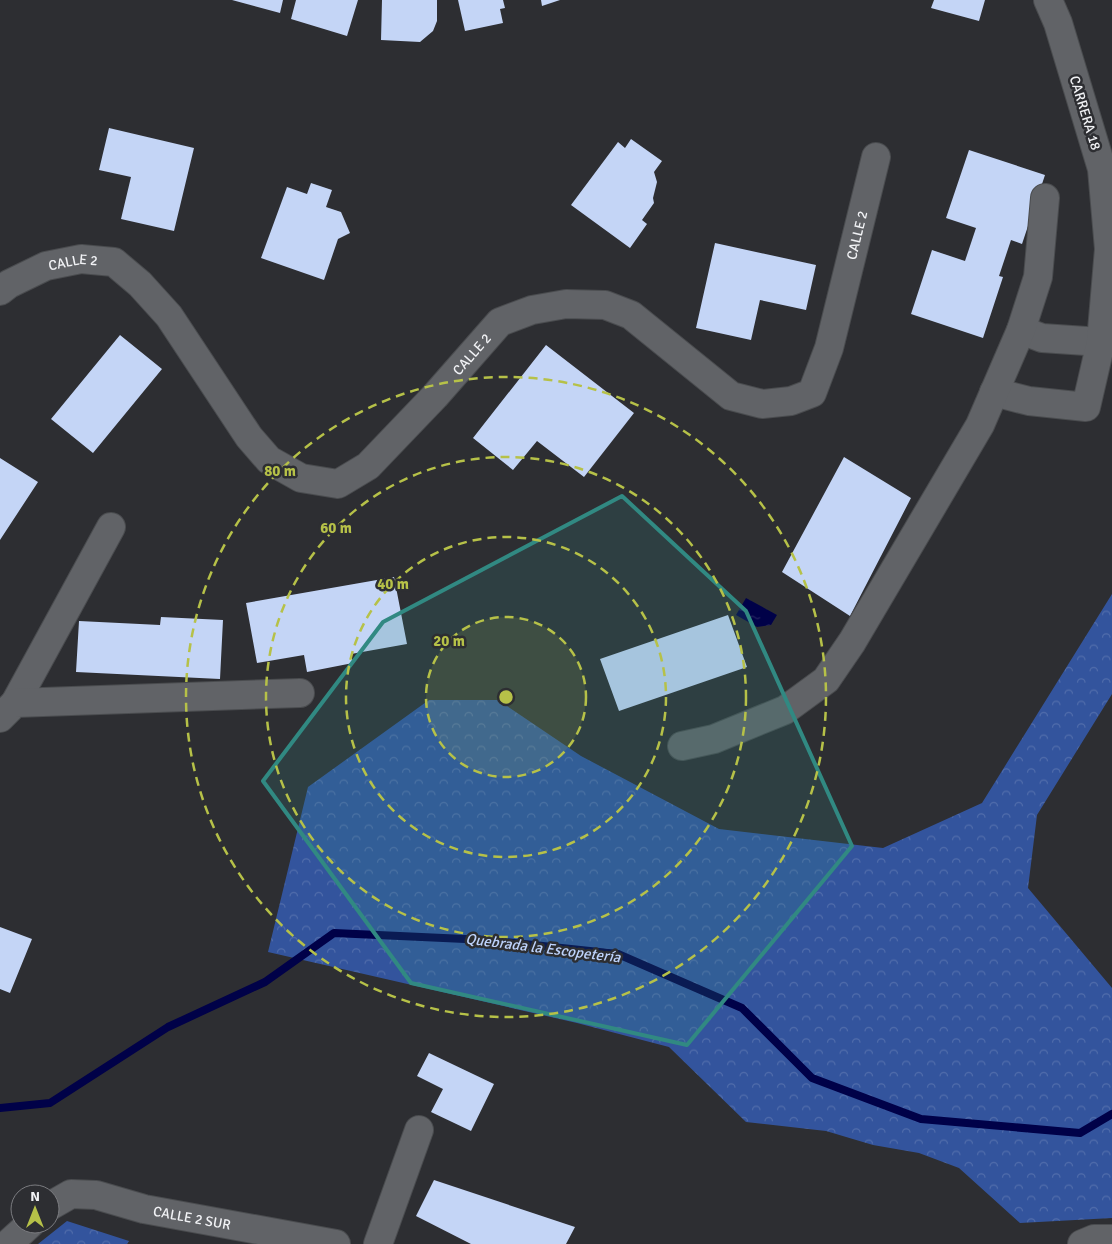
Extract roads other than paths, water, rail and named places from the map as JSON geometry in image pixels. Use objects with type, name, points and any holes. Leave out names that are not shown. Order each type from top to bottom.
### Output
[{"type":"street","name":"CARRERA 18","points":[[994,392],[1029,401],[1086,407],[1101,342],[1109,249],[1102,169],[1058,23],[1048,0]]},
{"type":"street","name":"CALLE 2","points":[[0,291],[9,284],[46,266],[81,258],[114,262],[140,284],[169,316],[249,437],[269,460],[301,478],[338,484],[368,466],[435,396],[500,322],[532,310],[566,304],[605,305],[631,315],[731,396],[762,404],[791,401],[812,393],[829,348],[876,157]]},
{"type":"street","points":[[682,746],[714,739],[784,710],[826,680],[852,642],[980,425],[1021,330],[1038,277],[1043,240],[1045,198]]},
{"type":"street","points":[[1021,330],[1042,338],[1101,342]]},
{"type":"street","points":[[8,710],[111,527]]},
{"type":"street","points":[[8,710],[300,693]]},
{"type":"street","points":[[378,1244],[419,1130]]},
{"type":"street","name":"CALLE 2 SUR","points":[[60,1200],[71,1194],[96,1195],[219,1234],[336,1244]]},
{"type":"street","points":[[8,1244],[19,1234]]},
{"type":"street","points":[[1082,1244],[1094,1239],[1112,1240]]},
{"type":"water","points":[[746,598],[777,615],[771,625],[757,627],[736,615]]},
{"type":"waterway","name":"Quebrada la Escopetería","points":[[0,1108],[50,1103],[168,1027],[265,982],[334,933],[487,940],[618,954],[742,1008],[812,1078],[921,1119],[1080,1133],[1112,1114]]}]
